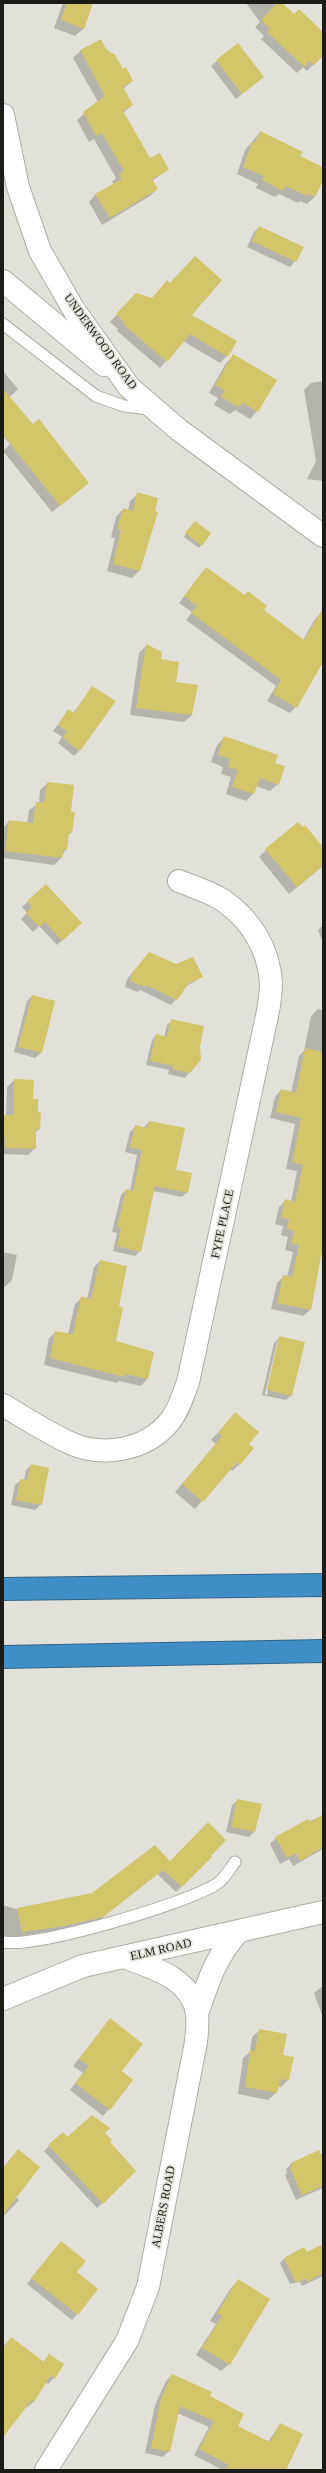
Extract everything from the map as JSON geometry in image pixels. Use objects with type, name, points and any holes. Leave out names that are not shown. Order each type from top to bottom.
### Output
[{"type":"highway","points":[[3,1589],[323,1585]]},
{"type":"highway","points":[[3,1657],[323,1651]]},
{"type":"street","name":"UNDERWOOD ROAD","points":[[3,115],[10,191],[40,251],[74,310],[130,387],[178,430],[323,536]]},
{"type":"street","points":[[3,281],[130,387]]},
{"type":"street","name":"FYFE PLACE","points":[[3,1405],[70,1443],[92,1450],[128,1448],[146,1442],[159,1433],[170,1421],[188,1382],[267,1016],[271,984],[267,958],[256,933],[242,917],[223,900],[179,880]]},
{"type":"street","name":"ELM ROAD","points":[[3,1999],[83,1966],[126,1958],[323,1912]]},
{"type":"street","points":[[197,2014],[213,1969],[222,1950],[238,1932]]},
{"type":"street","name":"ALBERS ROAD","points":[[46,2470],[127,2341],[148,2287],[196,2042],[197,2014],[192,1997],[173,1978],[126,1958]]},
{"type":"lane","points":[[3,324],[96,396],[124,406],[155,410]]},
{"type":"lane","points":[[3,1942],[27,1942],[65,1934],[163,1906],[200,1893],[216,1884],[235,1862]]},
{"type":"building","points":[[67,3],[93,3],[84,29],[61,20]]},
{"type":"building","points":[[277,3],[282,3],[294,14],[299,9],[323,32],[323,56],[314,65],[309,61],[304,67],[267,32],[270,29],[261,20]]},
{"type":"building","points":[[101,39],[106,49],[115,55],[123,69],[126,67],[133,81],[123,87],[133,105],[123,111],[150,158],[160,153],[169,170],[152,179],[158,189],[110,218],[95,194],[122,179],[119,174],[124,171],[102,133],[96,136],[83,112],[105,96],[80,50]]},
{"type":"building","points":[[238,43],[264,77],[242,94],[216,60]]},
{"type":"building","points":[[260,131],[303,152],[300,156],[323,167],[323,181],[315,197],[308,194],[307,196],[286,186],[283,191],[262,180],[264,176],[243,167],[252,142],[255,143]]},
{"type":"building","points":[[259,226],[304,247],[296,262],[252,241]]},
{"type":"building","points":[[195,256],[222,280],[192,315],[237,341],[228,357],[190,334],[167,362],[123,324],[124,322],[116,314],[136,293],[152,298],[167,280],[170,283]]},
{"type":"building","points":[[233,354],[277,380],[258,412],[243,403],[238,407],[221,397],[225,391],[215,385]]},
{"type":"building","points":[[3,389],[33,424],[39,419],[89,483],[60,506],[3,435]]},
{"type":"building","points":[[137,492],[158,498],[155,511],[158,512],[140,571],[113,564],[121,530],[117,529],[123,508],[133,511]]},
{"type":"building","points":[[195,521],[211,533],[202,546],[185,533]]},
{"type":"building","points":[[206,567],[245,595],[248,591],[267,606],[264,610],[304,640],[323,608],[323,662],[297,708],[273,694],[281,680],[191,613],[197,606],[184,596]]},
{"type":"building","points":[[146,644],[162,652],[161,659],[179,662],[176,682],[198,685],[192,715],[136,708]]},
{"type":"building","points":[[92,686],[116,701],[80,751],[67,742],[68,741],[63,737],[67,731],[58,725],[68,709],[74,713]]},
{"type":"building","points":[[224,736],[278,755],[275,763],[285,766],[279,785],[260,778],[254,794],[232,787],[238,770],[228,767],[230,759],[218,755]]},
{"type":"building","points":[[47,782],[74,785],[71,812],[75,812],[72,833],[69,832],[67,850],[64,849],[62,858],[5,851],[9,820],[33,823],[36,802],[44,803]]},
{"type":"building","points":[[298,822],[303,827],[305,825],[323,847],[323,866],[297,887],[265,849]]},
{"type":"building","points":[[46,884],[82,923],[62,941],[45,922],[39,927],[26,913],[32,907],[27,901]]},
{"type":"building","points":[[149,952],[176,964],[193,957],[203,977],[189,983],[177,1000],[146,985],[145,987],[130,981],[132,973]]},
{"type":"building","points":[[32,995],[55,1001],[42,1053],[18,1047]]},
{"type":"building","points":[[171,1019],[204,1026],[200,1047],[201,1060],[190,1073],[172,1069],[173,1066],[150,1061],[156,1034],[167,1037]]},
{"type":"building","points":[[305,1048],[323,1052],[323,1246],[311,1310],[277,1303],[283,1275],[292,1277],[299,1245],[291,1244],[294,1231],[287,1229],[289,1219],[281,1218],[285,1199],[295,1202],[303,1165],[292,1162],[301,1118],[276,1112],[281,1089],[296,1093]]},
{"type":"building","points":[[14,1079],[34,1080],[33,1099],[38,1099],[38,1112],[41,1113],[40,1130],[36,1129],[36,1149],[5,1148],[3,1115],[13,1115]]},
{"type":"building","points":[[149,1121],[185,1128],[176,1170],[192,1173],[188,1193],[155,1186],[141,1252],[117,1246],[121,1228],[117,1227],[126,1189],[133,1191],[142,1150],[130,1147],[135,1125],[147,1128]]},
{"type":"building","points":[[100,1260],[127,1266],[119,1306],[123,1308],[116,1341],[154,1352],[148,1379],[125,1374],[124,1377],[50,1358],[55,1331],[73,1334],[81,1296],[91,1299]]},
{"type":"building","points":[[279,1336],[305,1342],[292,1396],[267,1390]]},
{"type":"building","points":[[235,1412],[259,1432],[249,1444],[254,1448],[240,1465],[237,1462],[203,1502],[182,1484],[222,1436],[218,1433]]},
{"type":"building","points":[[31,1464],[49,1468],[42,1505],[16,1500],[20,1479],[27,1480]]},
{"type":"building","points":[[237,1799],[262,1804],[255,1832],[231,1827]]},
{"type":"building","points":[[323,1815],[323,1847],[300,1861],[296,1853],[287,1858],[275,1837],[308,1819],[310,1822]]},
{"type":"building","points":[[208,1822],[226,1840],[211,1856],[212,1857],[182,1887],[163,1870],[103,1917],[64,1926],[22,1932],[17,1908],[92,1893],[155,1845],[170,1861]]},
{"type":"building","points":[[110,2018],[143,2044],[122,2071],[133,2080],[110,2110],[75,2083],[89,2066],[79,2059]]},
{"type":"building","points":[[259,2029],[287,2034],[283,2055],[294,2057],[289,2080],[281,2079],[277,2093],[245,2087],[250,2050],[255,2051]]},
{"type":"building","points":[[92,2115],[110,2128],[105,2133],[112,2140],[110,2142],[136,2171],[103,2204],[48,2145],[63,2132],[67,2137]]},
{"type":"building","points":[[18,2149],[40,2167],[3,2215],[3,2168]]},
{"type":"building","points":[[319,2150],[323,2161],[323,2186],[302,2195],[290,2168],[292,2167],[291,2163]]},
{"type":"building","points":[[61,2241],[86,2261],[77,2272],[98,2289],[78,2315],[31,2278]]},
{"type":"building","points":[[323,2244],[323,2273],[307,2282],[305,2278],[296,2283],[284,2258],[304,2247],[307,2252]]},
{"type":"building","points":[[238,2279],[270,2299],[230,2365],[202,2348],[222,2316],[217,2313]]},
{"type":"building","points":[[11,2337],[44,2362],[49,2354],[64,2364],[55,2379],[50,2376],[34,2402],[32,2400],[3,2437],[3,2348]]},
{"type":"building","points":[[172,2374],[212,2392],[210,2396],[244,2414],[238,2426],[270,2442],[280,2423],[303,2434],[286,2470],[226,2470],[229,2465],[199,2449],[214,2421],[180,2406],[170,2452],[151,2448],[161,2398]]}]
